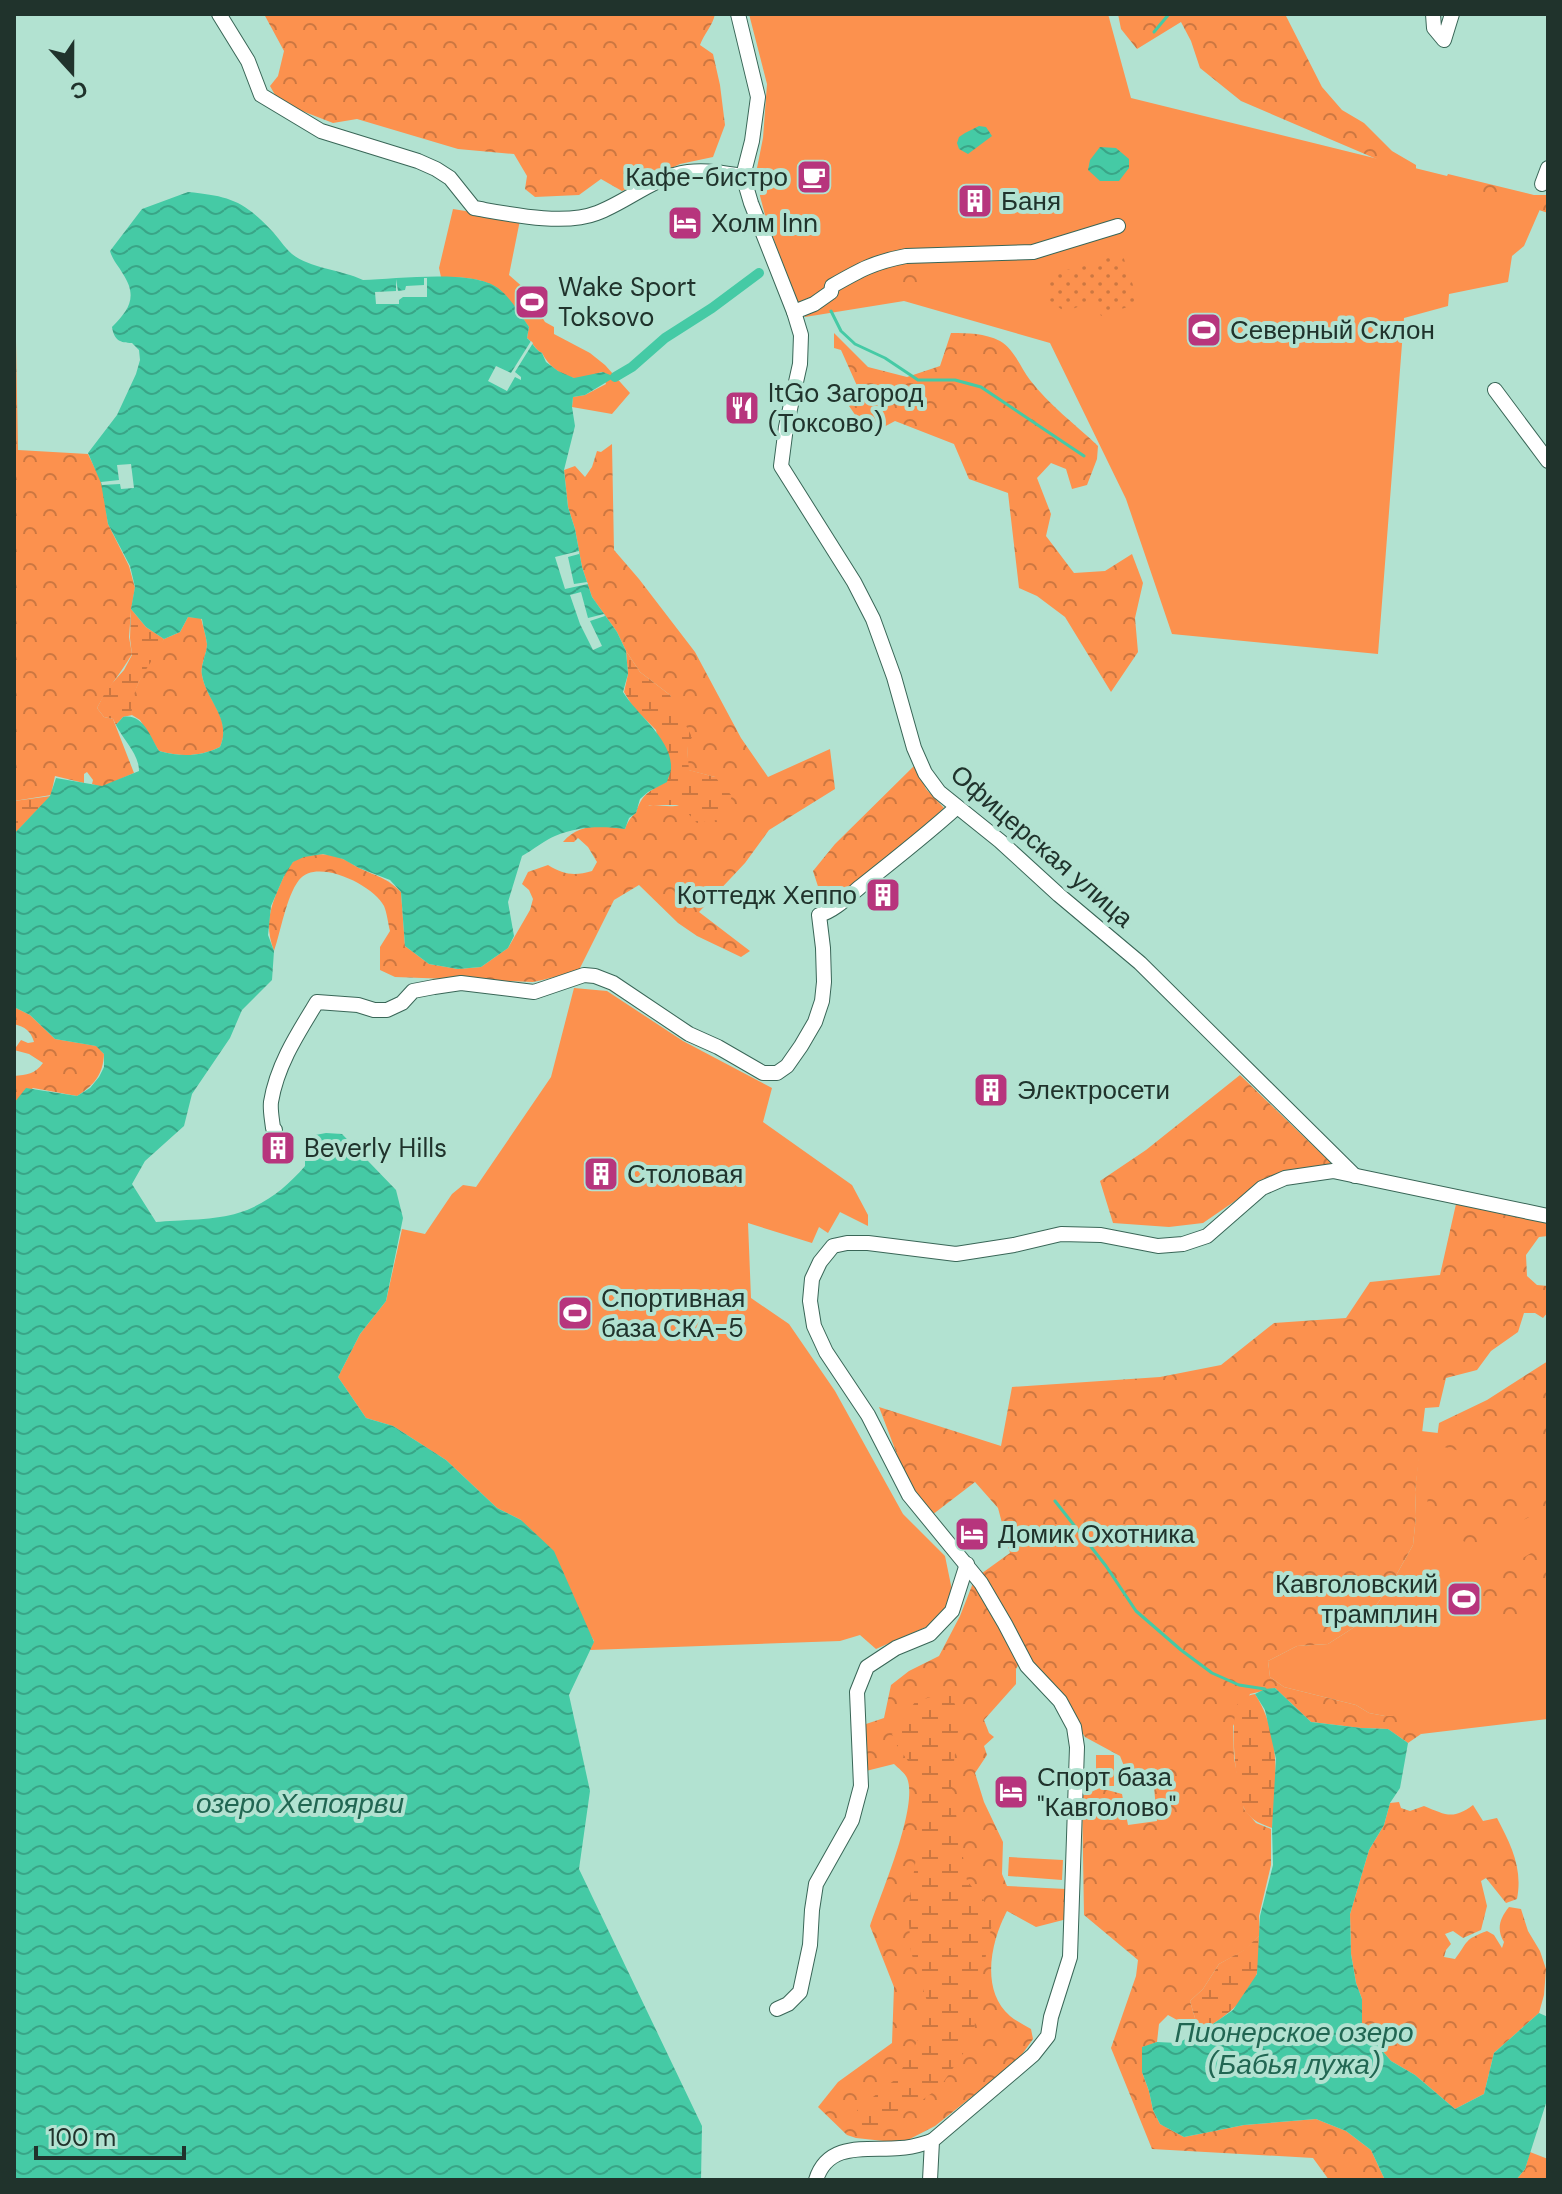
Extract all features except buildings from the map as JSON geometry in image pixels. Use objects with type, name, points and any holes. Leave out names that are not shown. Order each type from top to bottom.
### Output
[{"type":"street","points":[[219,14],[248,61],[261,95],[321,131],[436,169],[450,178],[474,208],[568,219],[596,214],[684,172],[710,171],[743,176],[758,97],[738,14]]},
{"type":"street","points":[[1433,14],[1434,28],[1444,40],[1452,14]]},
{"type":"street","points":[[1542,184],[1548,168]]},
{"type":"street","name":"Офицерская улица","points":[[743,176],[801,335],[800,364],[781,466],[854,582],[873,619],[894,677],[914,748],[925,773],[939,792],[1140,963],[1356,1177]]},
{"type":"street","points":[[792,308],[814,304],[831,292],[832,286],[866,266],[885,260],[906,256],[1033,252],[1118,226]]},
{"type":"street","points":[[1495,390],[1548,461]]},
{"type":"street","points":[[275,1130],[270,1104],[279,1072],[317,1002],[387,1010],[402,1003],[413,991],[461,983],[534,992],[584,975],[595,976],[613,983],[689,1034],[763,1073],[777,1073],[787,1066],[815,1022],[822,1001],[823,948],[819,915],[825,914],[858,889],[957,807]]},
{"type":"street","points":[[816,2180],[819,2171],[832,2158],[846,2150],[905,2148],[932,2141],[1033,2055],[1048,2036],[1070,1957],[1077,1771],[1074,1727],[1060,1701],[1027,1666],[967,1564],[909,1495],[868,1415],[826,1352],[814,1326],[810,1301],[812,1279],[820,1262],[833,1246],[847,1243],[956,1254],[1061,1234],[1101,1235],[1158,1246],[1183,1244],[1207,1236],[1262,1188],[1285,1178],[1333,1171],[1548,1216]]},
{"type":"street","points":[[777,2009],[788,2004],[800,1992],[810,1945],[816,1884],[852,1820],[855,1809],[861,1786],[857,1692],[867,1667],[896,1648],[930,1634],[952,1611],[967,1564]]},
{"type":"street","points":[[930,2180],[932,2141]]},
{"type":"green space","points":[[264,14],[715,14],[700,45],[713,54],[725,125],[713,157],[680,164],[622,191],[601,179],[579,195],[535,197],[525,189],[527,176],[514,154],[458,149],[357,119],[333,123],[279,102],[270,86],[278,76],[284,51]]},
{"type":"green space","name":"Северный Склон","points":[[749,14],[1108,14],[1131,98],[1544,200],[1524,246],[1512,256],[1508,282],[1449,294],[1448,306],[1404,318],[1378,654],[1172,634],[1126,499],[1050,343],[904,301],[805,317],[791,287],[759,192],[757,168],[763,138],[767,84]]},
{"type":"green space","points":[[1118,14],[1285,14],[1322,87],[1342,110],[1364,123],[1392,151],[1416,165],[1416,170],[1407,172],[1241,101],[1200,68],[1181,22],[1137,49],[1121,29]]},
{"type":"green space","points":[[1448,174],[1534,195],[1548,195],[1548,213],[1448,180]]},
{"type":"green space","points":[[453,209],[520,220],[509,275],[525,289],[545,322],[554,327],[554,334],[590,353],[630,393],[612,414],[572,407],[573,397],[585,395],[606,384],[602,372],[577,378],[560,372],[527,338],[529,327],[510,301],[494,286],[473,279],[441,277],[439,268]]},
{"type":"green space","points":[[14,232],[18,450],[88,454],[102,483],[108,524],[129,566],[135,588],[129,637],[132,654],[97,708],[104,717],[113,719],[134,773],[102,787],[92,784],[93,780],[87,772],[84,783],[55,776],[51,795],[14,801]]},
{"type":"green space","points":[[1122,253],[1139,303],[1101,316],[1095,300],[1065,312],[1049,300],[1048,274]]},
{"type":"green space","points":[[891,269],[931,270],[931,286],[893,283]]},
{"type":"green space","points":[[834,333],[868,367],[907,377],[940,366],[951,333],[994,338],[1009,349],[1045,398],[1098,446],[1097,459],[1087,485],[1072,489],[1066,469],[1051,463],[1037,478],[1051,514],[1046,536],[1074,573],[1105,571],[1132,554],[1143,583],[1135,618],[1138,652],[1111,692],[1065,617],[1037,596],[1019,588],[1008,493],[969,479],[954,444],[895,421],[869,435],[849,406],[858,388],[841,350],[834,348]]},
{"type":"green space","points":[[612,444],[614,550],[695,652],[741,738],[768,777],[830,749],[835,789],[769,830],[745,863],[699,912],[750,951],[741,957],[697,936],[678,923],[639,885],[614,900],[578,972],[533,982],[395,977],[380,970],[380,947],[390,931],[385,909],[378,898],[344,876],[318,871],[307,874],[294,887],[274,951],[269,928],[270,915],[285,874],[291,864],[302,857],[323,855],[345,860],[386,880],[401,892],[405,946],[429,964],[458,969],[481,967],[508,948],[530,910],[533,899],[522,884],[528,872],[548,865],[570,874],[592,871],[597,862],[588,847],[578,838],[574,842],[563,842],[570,836],[584,828],[625,829],[639,810],[653,805],[679,805],[715,777],[688,770],[687,746],[670,695],[640,672],[592,597],[582,567],[568,507],[564,470],[575,466],[585,477],[597,451],[601,452]]},
{"type":"green space","points":[[131,609],[146,627],[164,639],[138,684],[132,715],[123,717],[116,725],[113,719],[104,717],[97,708],[132,655]]},
{"type":"green space","points":[[188,617],[201,618],[207,644],[202,675],[221,719],[223,737],[220,747],[205,753],[182,755],[159,751],[140,720],[132,715],[130,701],[150,658],[164,639],[180,632]]},
{"type":"green space","points":[[626,651],[640,672],[670,695],[692,737],[687,747],[689,770],[715,777],[732,796],[723,819],[697,823],[680,805],[650,805],[636,813],[644,797],[666,782],[656,730],[633,707],[624,692],[628,674]]},
{"type":"green space","points":[[915,765],[926,789],[944,808],[892,855],[824,905],[813,871],[835,844]]},
{"type":"green space","points":[[51,796],[14,834],[14,801]]},
{"type":"green space","name":"Спортивная база СКА-5","points":[[574,988],[607,991],[683,1041],[772,1088],[763,1122],[852,1185],[868,1215],[868,1226],[840,1212],[828,1233],[819,1227],[812,1243],[748,1223],[751,1298],[789,1324],[835,1391],[903,1514],[945,1556],[953,1595],[935,1623],[876,1649],[860,1635],[840,1641],[590,1650],[594,1641],[521,1520],[497,1508],[446,1460],[393,1426],[366,1418],[338,1377],[360,1334],[386,1301],[402,1229],[425,1234],[452,1194],[463,1185],[476,1187],[551,1077]]},
{"type":"green space","points":[[14,1007],[30,1015],[55,1039],[97,1046],[104,1054],[100,1074],[93,1083],[77,1096],[33,1088],[14,1103],[14,1076],[37,1070],[43,1063],[29,1054],[14,1050],[21,1040],[34,1042],[27,1030],[14,1024]]},
{"type":"green space","points":[[1240,1075],[1332,1164],[1270,1177],[1203,1223],[1169,1227],[1113,1223],[1100,1181],[1146,1150]]},
{"type":"green space","points":[[1456,1204],[1548,1223],[1548,1236],[1539,1237],[1526,1255],[1527,1276],[1537,1285],[1548,1286],[1548,1312],[1543,1318],[1535,1313],[1524,1313],[1518,1332],[1491,1351],[1477,1370],[1446,1378],[1439,1407],[1425,1408],[1415,1492],[1413,1545],[1367,1619],[1328,1644],[1297,1646],[1268,1661],[1270,1677],[1284,1687],[1356,1705],[1369,1713],[1404,1716],[1414,1723],[1421,1734],[1408,1743],[1388,1729],[1311,1722],[1275,1688],[1250,1694],[1233,1726],[1234,1758],[1244,1809],[1256,1823],[1271,1829],[1271,1865],[1259,1916],[1260,1935],[1245,1950],[1219,1964],[1203,1989],[1190,2001],[1199,2032],[1168,2015],[1159,2024],[1157,2042],[1142,2048],[1142,2072],[1160,2124],[1184,2137],[1244,2125],[1316,2119],[1346,2131],[1371,2150],[1385,2180],[1329,2180],[1313,2158],[1152,2149],[1111,2048],[1136,1976],[1138,1960],[1084,1915],[1082,1796],[1100,1788],[1122,1794],[1128,1825],[1157,1821],[1153,1775],[1128,1776],[1120,1756],[1085,1737],[1056,1690],[1036,1675],[978,1576],[1010,1553],[998,1508],[975,1482],[932,1515],[912,1494],[879,1407],[1001,1446],[1012,1387],[1160,1377],[1221,1365],[1274,1323],[1346,1318],[1370,1282],[1440,1275]]},
{"type":"green space","points":[[1548,1361],[1548,1461],[1488,1458],[1436,1445],[1439,1423],[1487,1400]]},
{"type":"green space","name":"Кавголовский трамплин","points":[[1421,1431],[1548,1432],[1548,1719],[1421,1734],[1356,1705],[1284,1687],[1270,1677],[1268,1661],[1297,1646],[1328,1644],[1367,1619],[1394,1579],[1413,1545]]},
{"type":"green space","points":[[1438,1472],[1472,1482],[1506,1476],[1548,1480],[1548,1507],[1475,1546],[1432,1528],[1426,1514],[1430,1477]]},
{"type":"green space","points":[[1548,1543],[1548,1606],[1513,1618],[1491,1620],[1483,1613],[1490,1604],[1481,1598],[1469,1596],[1497,1574]]},
{"type":"green space","points":[[973,1583],[976,1583],[1020,1662],[1016,1669],[1016,1684],[984,1720],[994,1737],[984,1746],[987,1755],[975,1773],[984,1802],[1003,1842],[1002,1874],[1007,1886],[1066,1889],[1067,1919],[1036,1927],[1007,1911],[996,1936],[991,1965],[995,1993],[1010,2016],[1031,2029],[1033,2039],[1018,2060],[935,2126],[902,2143],[856,2138],[847,2135],[818,2107],[838,2082],[892,2043],[894,1987],[870,1926],[903,1829],[909,1791],[906,1776],[894,1764],[862,1772],[860,1726],[884,1718],[891,1685],[909,1671],[939,1656]]},
{"type":"green space","points":[[949,1691],[960,1716],[951,1784],[967,1881],[994,1913],[973,2039],[940,2087],[890,2124],[858,2128],[850,2121],[859,2108],[897,2078],[918,2040],[927,2001],[911,1952],[908,1910],[921,1826],[920,1778],[892,1734],[915,1702]]},
{"type":"green space","points":[[1255,1694],[1273,1742],[1276,1776],[1272,1828],[1251,1818],[1246,1812],[1236,1775],[1236,1710],[1241,1700]]},
{"type":"green space","points":[[1096,1755],[1114,1755],[1114,1786],[1096,1786]]},
{"type":"green space","points":[[1399,1802],[1401,1808],[1410,1811],[1424,1806],[1449,1814],[1460,1813],[1473,1805],[1483,1821],[1497,1818],[1514,1857],[1518,1877],[1517,1899],[1506,1903],[1486,1878],[1481,1881],[1487,1906],[1481,1930],[1463,1938],[1453,1931],[1445,1934],[1451,1944],[1444,1957],[1455,1959],[1470,1939],[1487,1931],[1494,1935],[1502,1948],[1504,1942],[1500,1924],[1509,1907],[1521,1909],[1546,1969],[1539,2013],[1494,2053],[1484,2094],[1455,2109],[1415,2075],[1391,2061],[1362,2027],[1362,1999],[1351,1954],[1350,1914],[1369,1850],[1384,1825],[1390,1803]]},
{"type":"green space","points":[[1009,1857],[1063,1860],[1062,1880],[1008,1876]]},
{"type":"green space","points":[[1260,1935],[1258,1969],[1248,1992],[1226,2015],[1199,2032],[1190,2001],[1203,1989],[1219,1964],[1244,1950]]},
{"type":"green space","points":[[1530,2152],[1548,2159],[1548,2180],[1516,2180],[1525,2169]]},
{"type":"water","points":[[979,126],[986,127],[992,136],[968,154],[959,149],[959,137]]},
{"type":"water","points":[[1100,147],[1116,148],[1129,159],[1129,168],[1119,181],[1100,181],[1088,170],[1090,160]]},
{"type":"water","name":"озеро Хепоярви","points":[[188,192],[214,195],[243,206],[261,220],[289,251],[316,266],[363,280],[434,276],[486,282],[498,288],[511,301],[529,327],[527,338],[542,353],[546,362],[558,371],[574,378],[603,372],[615,377],[585,395],[573,397],[575,426],[564,470],[568,507],[592,597],[617,632],[626,651],[628,674],[623,692],[660,738],[670,758],[671,771],[667,782],[640,799],[636,813],[629,818],[625,829],[599,827],[572,830],[551,838],[522,856],[508,902],[514,936],[508,948],[481,967],[458,969],[429,964],[405,946],[401,892],[390,880],[343,859],[323,854],[293,862],[271,906],[268,935],[274,951],[272,980],[242,1010],[230,1038],[192,1094],[184,1126],[145,1161],[132,1184],[156,1222],[230,1215],[248,1210],[283,1188],[305,1166],[305,1151],[310,1136],[326,1133],[342,1134],[396,1190],[403,1218],[386,1301],[360,1334],[338,1377],[366,1418],[393,1426],[446,1460],[497,1508],[521,1520],[554,1551],[594,1642],[569,1695],[590,1791],[579,1869],[702,2126],[701,2180],[14,2180],[14,1103],[26,1088],[77,1096],[90,1088],[99,1077],[104,1067],[104,1054],[96,1046],[55,1039],[30,1015],[14,1007],[14,834],[50,796],[56,778],[102,786],[139,771],[134,753],[116,725],[123,717],[141,722],[159,751],[167,753],[205,753],[220,747],[223,737],[221,719],[202,675],[207,644],[202,619],[188,617],[180,632],[164,639],[146,627],[131,609],[135,587],[130,566],[108,524],[101,483],[88,453],[117,415],[140,360],[139,350],[132,343],[118,340],[114,335],[112,327],[127,309],[131,296],[128,282],[110,251],[142,209]]},
{"type":"water","name":"Пионерское озеро (Бабья лужа)","points":[[1275,1688],[1311,1722],[1388,1729],[1408,1743],[1400,1788],[1369,1850],[1350,1914],[1351,1954],[1362,1999],[1362,2027],[1391,2061],[1415,2075],[1455,2109],[1484,2094],[1494,2053],[1539,2013],[1548,2017],[1548,2097],[1525,2169],[1516,2180],[1385,2180],[1371,2150],[1346,2131],[1316,2119],[1244,2125],[1184,2137],[1160,2124],[1153,2110],[1142,2072],[1142,2047],[1157,2042],[1178,2043],[1210,2026],[1233,2010],[1257,1974],[1260,1916],[1273,1865],[1276,1759],[1265,1710],[1255,1694]]},
{"type":"pier","points":[[424,278],[427,278],[427,297],[403,297],[399,304],[376,304],[375,292],[396,291],[396,279],[398,291],[405,290],[406,286],[424,285]]},
{"type":"pier","points":[[531,341],[533,343],[515,372],[521,380],[515,377],[507,391],[488,381],[496,366],[511,373]]},
{"type":"pier","points":[[131,464],[134,488],[121,489],[120,484],[102,485],[101,482],[119,480],[117,465]]},
{"type":"pier","points":[[579,551],[579,554],[568,557],[574,584],[588,584],[565,589],[555,557]]},
{"type":"pier","points":[[581,592],[588,618],[605,616],[590,621],[602,646],[593,650],[570,595]]},
{"type":"waterway","points":[[1154,32],[1169,14]]},
{"type":"waterway","points":[[615,377],[759,273]]},
{"type":"waterway","points":[[831,311],[841,331],[855,344],[885,358],[918,380],[955,380],[981,387],[1084,456]]},
{"type":"waterway","points":[[1055,1501],[1106,1566],[1136,1611],[1212,1673],[1239,1685],[1265,1689]]},
{"type":"place","name":"Кафе-бистро","points":[[814,177]]},
{"type":"place","name":"Баня","points":[[975,201]]},
{"type":"place","name":"Холм Inn","points":[[685,223]]},
{"type":"place","name":"Wake Sport Toksovo","points":[[532,302]]},
{"type":"place","name":"Северный Склон","points":[[1204,330]]},
{"type":"place","name":"ItGo Загород (Токсово)","points":[[742,408]]},
{"type":"place","name":"Коттедж Хеппо","points":[[883,895]]},
{"type":"place","name":"Электросети","points":[[991,1090]]},
{"type":"place","name":"Beverly Hills","points":[[278,1148]]},
{"type":"place","name":"Столовая","points":[[601,1174]]},
{"type":"place","name":"Спортивная база СКА-5","points":[[575,1313]]},
{"type":"place","name":"Домик Охотника","points":[[972,1534]]},
{"type":"place","name":"Кавголовский трамплин","points":[[1464,1599]]},
{"type":"place","name":"Спорт база \"Кавголово\"","points":[[1011,1792]]}]
